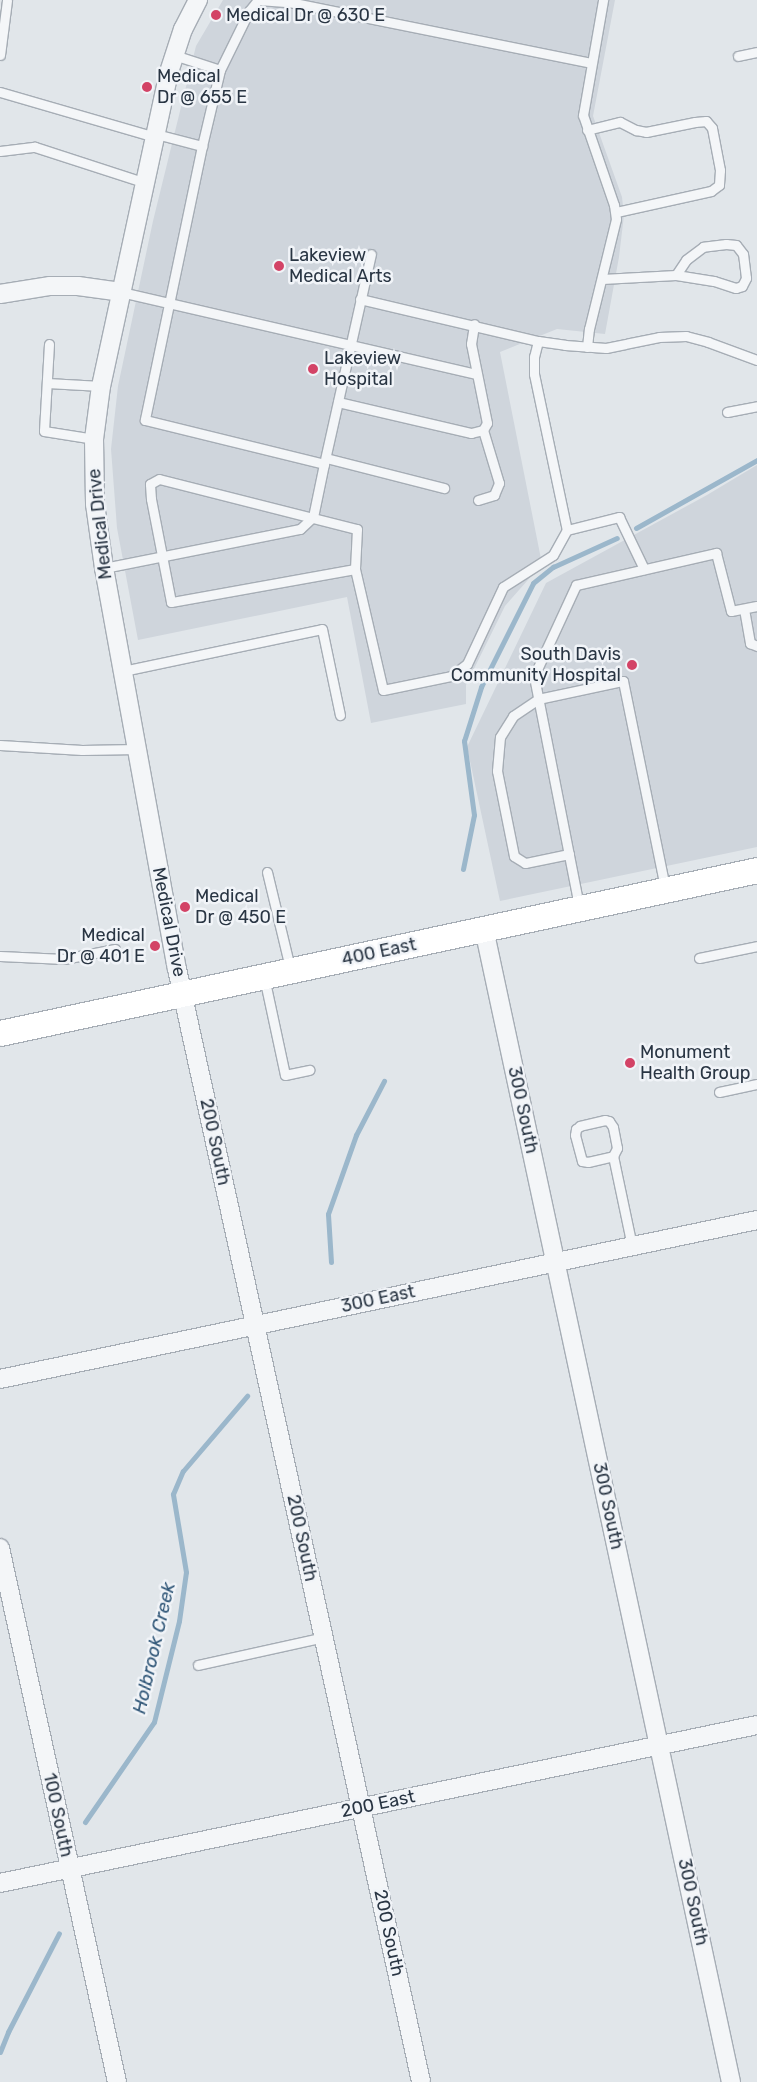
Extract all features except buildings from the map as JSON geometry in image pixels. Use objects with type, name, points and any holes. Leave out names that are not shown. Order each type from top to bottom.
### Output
[{"type":"main road","name":"400 East","points":[[0,1033],[757,870]]},
{"type":"street","name":"Medical Drive","points":[[182,994],[104,568],[95,504],[94,439],[100,386],[174,55],[195,1]]},
{"type":"street","points":[[0,294],[50,286],[78,286],[122,292]]},
{"type":"street","name":"300 South","points":[[484,929],[732,2082]]},
{"type":"street","name":"200 South","points":[[182,994],[421,2082]]},
{"type":"street","name":"300 East","points":[[0,1379],[757,1220]]},
{"type":"street","name":"100 South","points":[[0,1548],[116,2082]]},
{"type":"street","name":"200 East","points":[[0,1883],[757,1724]]},
{"type":"lane","points":[[0,55],[7,0]]},
{"type":"lane","points":[[444,488],[145,420],[202,146],[220,70],[249,11],[258,0],[289,2],[591,63]]},
{"type":"lane","points":[[587,347],[589,329],[615,224],[616,212],[583,115],[603,0]]},
{"type":"lane","points":[[738,56],[757,52]]},
{"type":"lane","points":[[174,55],[220,70]]},
{"type":"lane","points":[[0,92],[202,146]]},
{"type":"lane","points":[[587,130],[620,122],[636,130],[646,132],[706,121],[712,128],[720,170],[719,185],[710,191],[616,212]]},
{"type":"lane","points":[[0,151],[35,147],[146,183]]},
{"type":"lane","points":[[602,279],[676,275],[714,281],[736,288],[742,286],[746,278],[743,254],[736,245],[703,247],[686,260],[676,275]]},
{"type":"lane","points":[[104,568],[162,558],[300,529],[313,517],[371,254]]},
{"type":"lane","points":[[122,292],[477,374]]},
{"type":"lane","points":[[360,299],[538,340],[606,348],[659,337],[686,336],[757,360]]},
{"type":"lane","points":[[338,402],[471,433],[483,430],[487,423],[471,344],[474,324]]},
{"type":"lane","points":[[355,569],[171,602],[150,484],[159,479],[357,529],[355,569],[382,690],[451,676],[467,664],[504,588],[553,554],[567,530],[534,374],[534,357],[538,340]]},
{"type":"lane","points":[[49,344],[44,431],[94,439]]},
{"type":"lane","points":[[47,383],[100,386]]},
{"type":"lane","points":[[727,412],[757,406]]},
{"type":"lane","points":[[478,500],[494,495],[499,483],[483,430]]},
{"type":"lane","points":[[567,530],[619,517],[644,569]]},
{"type":"lane","points":[[580,908],[534,676],[576,585],[716,553],[731,611],[757,606]]},
{"type":"lane","points":[[744,609],[750,643],[757,646]]},
{"type":"lane","points":[[123,671],[322,629],[340,715]]},
{"type":"lane","points":[[569,854],[525,863],[514,856],[497,771],[500,737],[513,716],[538,700],[624,681],[666,890]]},
{"type":"lane","points":[[0,746],[82,750],[136,749]]},
{"type":"lane","points":[[266,872],[290,971]]},
{"type":"lane","points":[[699,958],[757,946]]},
{"type":"lane","points":[[0,956],[64,959],[115,949]]},
{"type":"lane","points":[[264,976],[285,1075],[309,1070]]},
{"type":"lane","points":[[719,1092],[757,1084]]},
{"type":"lane","points":[[613,1156],[588,1162],[582,1161],[579,1157],[575,1135],[576,1129],[580,1126],[605,1120],[613,1126],[617,1148],[613,1156],[632,1246]]},
{"type":"lane","points":[[198,1665],[324,1637]]},
{"type":"shaded area","name":"Lakeview Hospital","points":[[223,0],[615,0],[593,116],[622,197],[624,215],[619,257],[605,334],[557,329],[500,352],[542,564],[505,606],[466,685],[466,704],[371,723],[347,597],[138,640],[117,528],[111,449],[118,386],[153,221],[196,46]]},
{"type":"shaded area","name":"South Davis Community Hospital","points":[[757,465],[757,847],[500,901],[467,747],[546,583],[707,495]]},
{"type":"waterway","name":"Holbrook Creek","points":[[636,528],[757,460]]},
{"type":"waterway","name":"Holbrook Creek","points":[[463,869],[474,815],[464,741],[481,687],[533,583],[553,567],[617,538]]},
{"type":"waterway","name":"Holbrook Creek","points":[[331,1262],[328,1214],[356,1135],[384,1081]]},
{"type":"waterway","name":"Holbrook Creek","points":[[85,1822],[154,1722],[179,1621],[186,1572],[173,1494],[183,1471],[247,1396]]},
{"type":"waterway","name":"Holbrook Creek","points":[[0,2052],[8,2032],[59,1933]]},
{"type":"place","name":"Medical Dr @ 630 E","points":[[216,15]]},
{"type":"place","name":"Medical Dr @ 655 E","points":[[147,87]]},
{"type":"place","name":"Lakeview Medical Arts","points":[[279,266]]},
{"type":"place","name":"Lakeview Hospital","points":[[313,369]]},
{"type":"place","name":"South Davis Community Hospital","points":[[632,665]]},
{"type":"place","name":"Medical Dr @ 450 E","points":[[185,907]]},
{"type":"place","name":"Medical Dr @ 401 E","points":[[155,946]]},
{"type":"place","name":"Monument Health Group","points":[[630,1063]]}]
